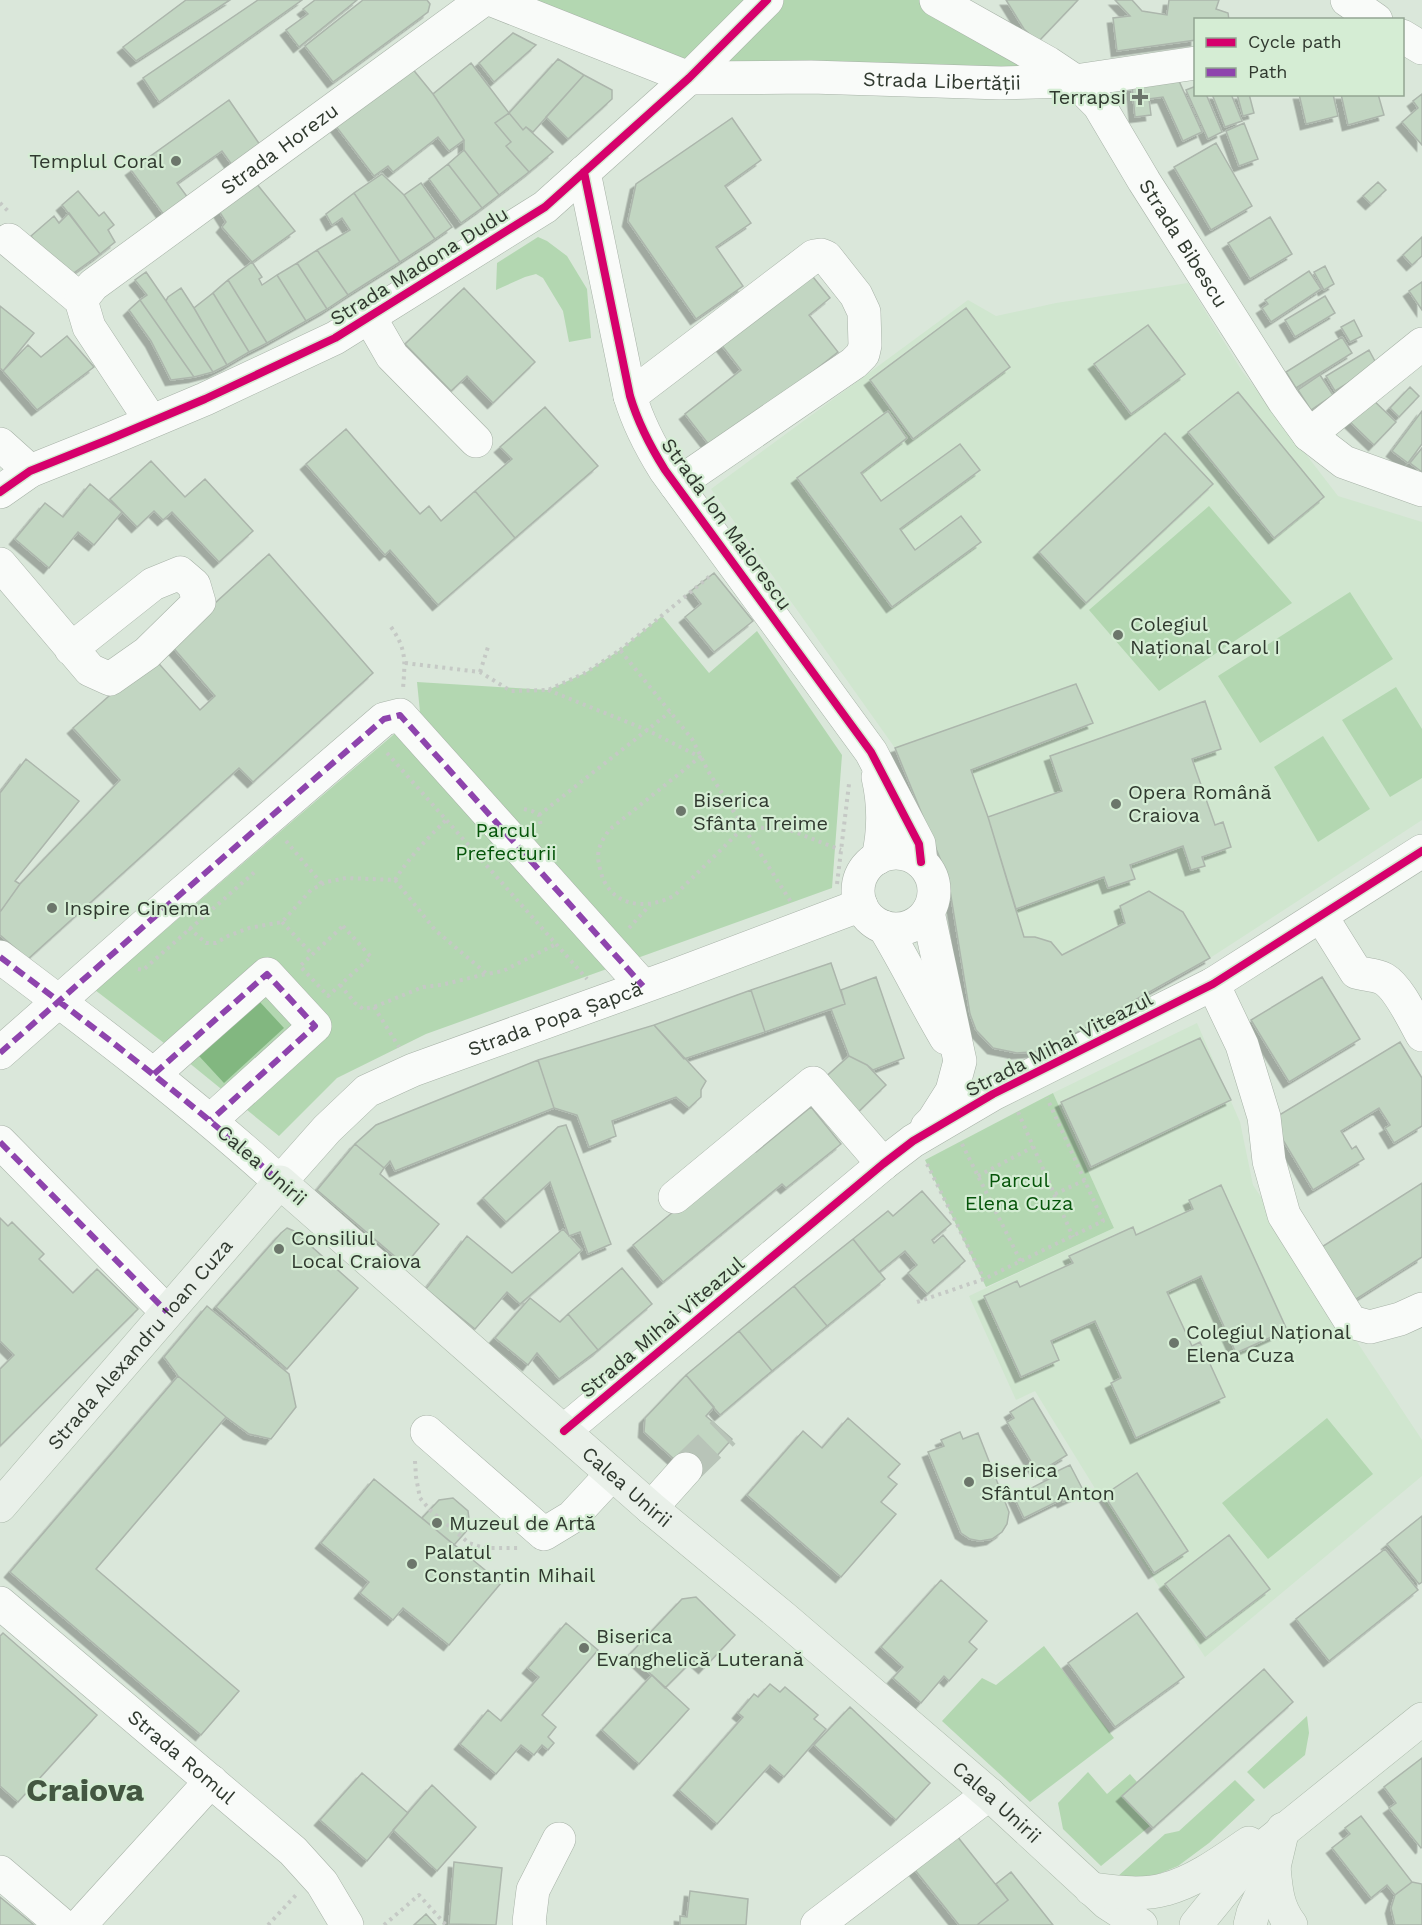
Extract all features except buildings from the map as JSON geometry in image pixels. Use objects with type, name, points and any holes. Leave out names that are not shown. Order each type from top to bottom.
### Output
[{"type":"main road","name":"Strada Alexandru Ioan Cuza","points":[[4,1493],[280,1182]]},
{"type":"main road","name":"Calea Unirii","points":[[280,1182],[651,1508],[784,1618],[989,1794],[1107,1904],[1141,1925]]},
{"type":"main road","points":[[1196,1925],[1252,1856],[1422,1719]]},
{"type":"main road","points":[[1250,1925],[1253,1912],[1274,1867],[1283,1829]]},
{"type":"main road","points":[[1091,1889],[1147,1893],[1167,1889],[1213,1866],[1262,1834],[1283,1829]]},
{"type":"main road","points":[[1274,1867],[1277,1897],[1282,1912],[1291,1925]]},
{"type":"street","name":"Strada Horezu","points":[[81,300],[93,285],[483,0]]},
{"type":"street","points":[[492,0],[688,78]]},
{"type":"street","name":"Strada Madona Dudu","points":[[0,492],[30,471],[205,399],[335,338],[545,207],[688,78],[767,0]]},
{"type":"street","name":"Strada Bibescu","points":[[936,0],[1048,63],[1075,81],[1099,105],[1284,401],[1309,435],[1344,462],[1422,490]]},
{"type":"street","points":[[1347,0],[1373,18]]},
{"type":"street","points":[[1404,37],[1422,48]]},
{"type":"street","name":"Strada Libertății","points":[[688,78],[811,77],[1001,83],[1075,81],[1194,63]]},
{"type":"street","name":"Strada Ion Maiorescu","points":[[584,172],[630,396],[645,436],[665,470],[872,752],[919,844],[921,862]]},
{"type":"street","points":[[9,240],[81,300],[89,327],[151,421]]},
{"type":"street","points":[[630,396],[814,256],[826,257],[860,301],[864,312],[865,345],[863,354],[854,363],[676,485]]},
{"type":"street","points":[[369,316],[392,356],[476,441]]},
{"type":"street","points":[[1309,435],[1422,344]]},
{"type":"street","points":[[0,444],[30,471]]},
{"type":"street","points":[[9,576],[72,649]]},
{"type":"street","points":[[0,1053],[168,904],[384,719],[400,715],[634,976]]},
{"type":"street","name":"Strada Ion Maiorescu","points":[[872,752],[882,795],[881,844],[878,858]]},
{"type":"street","name":"Strada Mihai Viteazul","points":[[564,1431],[882,1164],[913,1142],[1000,1090],[1213,984],[1422,851]]},
{"type":"street","points":[[888,854],[900,854],[911,856],[921,862],[932,877],[934,895],[928,912],[920,921],[909,927],[896,929],[884,927],[874,922],[849,898],[858,891],[867,867],[878,858],[888,854]]},
{"type":"street","name":"Strada Popa Șapcă","points":[[280,1182],[327,1129],[367,1091],[634,976],[849,898]]},
{"type":"street","points":[[913,1142],[933,1121],[952,1091],[960,1061],[928,912]]},
{"type":"street","points":[[1321,915],[1356,972],[1374,975],[1393,986],[1422,1035]]},
{"type":"street","points":[[884,927],[960,1061],[1000,1090]]},
{"type":"street","name":"Calea Unirii","points":[[0,957],[154,1074],[211,1120],[280,1182]]},
{"type":"street","points":[[154,1074],[267,974],[315,1026],[211,1120]]},
{"type":"street","points":[[1213,984],[1246,1056],[1264,1118],[1269,1161],[1284,1215],[1351,1322],[1370,1327],[1400,1319],[1422,1309]]},
{"type":"street","points":[[675,1197],[813,1083],[882,1164]]},
{"type":"street","points":[[0,1143],[167,1312]]},
{"type":"street","points":[[427,1432],[544,1534],[572,1517],[612,1474]]},
{"type":"street","points":[[651,1508],[686,1469]]},
{"type":"street","name":"Strada Romul","points":[[0,1602],[293,1851],[322,1883],[347,1925]]},
{"type":"street","points":[[80,1925],[211,1781]]},
{"type":"street","points":[[817,1925],[989,1794]]},
{"type":"street","points":[[530,1925],[533,1890],[559,1839]]},
{"type":"street","points":[[0,1872],[62,1925]]},
{"type":"path","points":[[405,663],[480,672],[511,691],[548,690],[585,673],[620,650],[731,561]]},
{"type":"path","points":[[391,627],[401,642],[405,663],[400,715]]},
{"type":"path","points":[[480,672],[488,647]]},
{"type":"path","points":[[620,650],[692,739],[700,757],[794,906]]},
{"type":"path","points":[[548,690],[647,730],[700,757]]},
{"type":"path","points":[[538,815],[670,712]]},
{"type":"path","points":[[369,732],[588,980],[634,976]]},
{"type":"path","points":[[700,757],[609,830],[600,845],[597,858],[604,886],[613,895],[624,901],[650,905],[663,902],[675,895],[744,827],[787,829],[841,850]]},
{"type":"path","points":[[849,783],[841,850],[849,898]]},
{"type":"path","points":[[395,880],[416,852],[446,820],[474,796]]},
{"type":"path","points":[[268,819],[322,884]]},
{"type":"path","points":[[168,904],[197,936],[206,943],[216,943],[249,928],[282,922],[310,890],[322,884],[346,878],[395,880],[435,930],[487,974]]},
{"type":"path","points":[[282,922],[312,954]]},
{"type":"path","points":[[343,926],[371,957],[328,996],[300,966],[312,954],[343,926]]},
{"type":"path","points":[[340,985],[363,1009],[374,1007],[423,987],[503,970],[556,944]]},
{"type":"path","points":[[374,1007],[413,1070]]},
{"type":"path","points":[[1000,1090],[1033,1147],[1073,1237]]},
{"type":"path","points":[[917,1302],[984,1279],[1103,1221],[1047,1097]]},
{"type":"path","points":[[961,1141],[1021,1262]]},
{"type":"path","points":[[913,1142],[925,1160],[984,1279]]},
{"type":"path","points":[[978,1176],[1033,1147]]},
{"type":"path","points":[[1054,1194],[1085,1180]]},
{"type":"path","points":[[427,1432],[415,1460],[420,1498],[430,1510],[469,1543],[484,1548],[516,1549],[544,1534]]},
{"type":"path","points":[[268,1925],[314,1875]]},
{"type":"path","points":[[384,1925],[419,1895],[446,1925]]},
{"type":"shaded area","name":"Colegiul Național Carol I","points":[[1188,283],[1242,371],[1338,496],[1422,522],[1422,820],[1210,958],[1044,1051],[1017,1053],[993,1048],[976,1030],[970,1014],[948,878],[895,748],[711,489],[968,300],[996,316],[1056,303]]},
{"type":"shaded area","points":[[259,1001],[284,1028],[224,1083],[199,1056]]},
{"type":"shaded area","name":"Colegiul Național Elena Cuza","points":[[1197,1023],[1240,1122],[1253,1185],[1422,1440],[1422,1476],[1205,1657],[1104,1503],[1035,1391],[1016,1400],[969,1296],[1114,1228],[1053,1093]]},
{"type":"green space","points":[[494,0],[938,0],[1054,71],[729,78]]},
{"type":"green space","points":[[538,237],[567,256],[587,289],[591,338],[569,342],[563,311],[543,278],[536,274],[496,290],[497,263]]},
{"type":"green space","points":[[1209,506],[1292,603],[1159,691],[1089,610]]},
{"type":"green space","points":[[1350,592],[1393,659],[1260,743],[1218,676]]},
{"type":"green space","name":"Parcul Prefecturii","points":[[662,616],[709,673],[757,631],[842,755],[832,888],[426,1034],[337,1078],[279,1136],[95,990],[420,712],[417,682],[548,690],[585,673],[620,650]]},
{"type":"green space","points":[[1396,687],[1422,729],[1422,778],[1390,797],[1342,720]]},
{"type":"green space","points":[[1323,736],[1370,809],[1318,842],[1274,767]]},
{"type":"green space","name":"Parcul Elena Cuza","points":[[1053,1093],[1114,1228],[986,1287],[925,1160]]},
{"type":"green space","points":[[1327,1418],[1373,1474],[1268,1559],[1222,1503]]},
{"type":"green space","points":[[1044,1646],[1114,1738],[1030,1802],[942,1721],[982,1678],[996,1685]]},
{"type":"green space","points":[[1307,1716],[1309,1733],[1305,1755],[1264,1789],[1247,1772]]},
{"type":"green space","points":[[1088,1772],[1107,1794],[1130,1774],[1137,1782],[1122,1796],[1150,1826],[1101,1866],[1063,1829],[1058,1803]]},
{"type":"green space","points":[[1235,1780],[1255,1800],[1209,1843],[1178,1866],[1146,1879],[1117,1877],[1165,1834],[1179,1831]]},
{"type":"tunnel","points":[[686,1469],[724,1432]]},
{"type":"marked path","points":[[0,1053],[384,719],[400,715],[643,986]]},
{"type":"marked path","points":[[0,957],[178,1094],[280,1182]]},
{"type":"marked path","points":[[154,1074],[267,974],[315,1026],[211,1120]]},
{"type":"marked path","points":[[0,1142],[167,1312]]},
{"type":"cycle path","points":[[0,492],[30,471],[205,399],[335,338],[545,207],[689,78],[767,0]]},
{"type":"cycle path","points":[[584,172],[630,396],[645,434],[665,470],[871,752],[919,844],[921,862]]},
{"type":"cycle path","points":[[564,1431],[913,1141],[993,1094],[1213,984],[1422,851]]},
{"type":"place","name":"Terrapsi","points":[[1140,97]]},
{"type":"place","name":"Templul Coral","points":[[176,161]]},
{"type":"place","name":"Colegiul Național Carol I","points":[[1118,635]]},
{"type":"place","name":"Opera Română Craiova","points":[[1116,804]]},
{"type":"place","name":"Biserica Sfânta Treime","points":[[681,811]]},
{"type":"place","name":"Inspire Cinema","points":[[52,908]]},
{"type":"place","name":"Consiliul Local Craiova","points":[[279,1249]]},
{"type":"place","name":"Colegiul Național Elena Cuza","points":[[1174,1343]]},
{"type":"place","name":"Biserica Sfântul Anton","points":[[969,1482]]},
{"type":"place","name":"Muzeul de Artă","points":[[437,1523]]},
{"type":"place","name":"Palatul Constantin Mihail","points":[[412,1564]]},
{"type":"place","name":"Biserica Evanghelică Luterană","points":[[584,1648]]},
{"type":"district","name":"Craiova","points":[[85,1790]]}]
